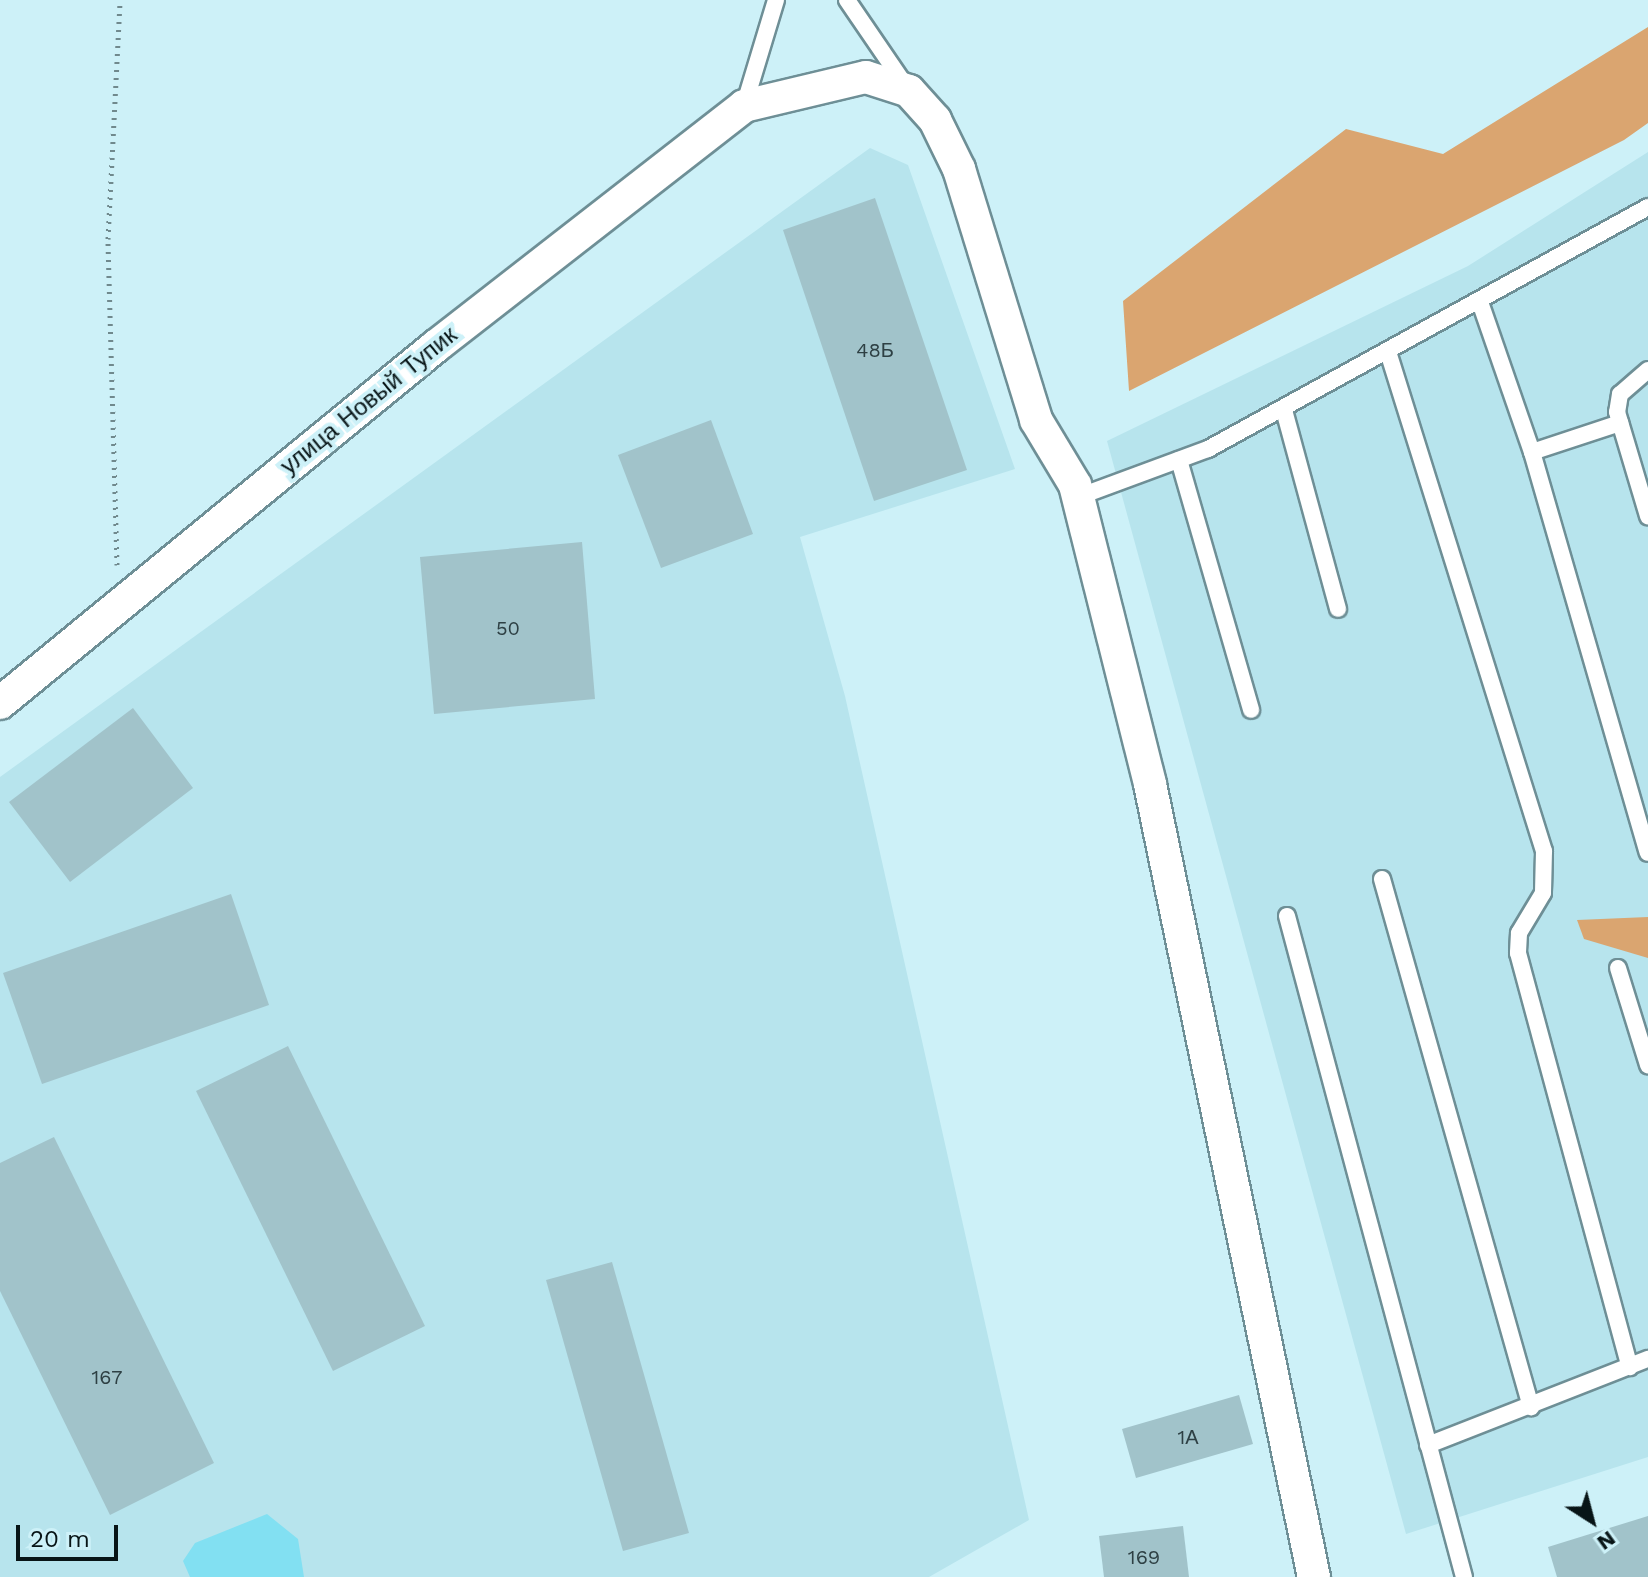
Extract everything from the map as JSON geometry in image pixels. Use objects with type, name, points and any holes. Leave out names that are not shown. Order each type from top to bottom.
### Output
[{"type":"street","points":[[744,106],[866,77],[909,91],[935,120],[959,169],[1036,420],[1078,497],[1150,784],[1314,1577]]},
{"type":"street","name":"улица Новый Тупик","points":[[0,703],[744,106]]},
{"type":"lane","points":[[744,106],[776,0]]},
{"type":"lane","points":[[847,0],[909,91]]},
{"type":"lane","points":[[1078,497],[1179,460],[1284,410],[1481,305],[1648,207]]},
{"type":"lane","points":[[1481,305],[1532,452],[1648,853]]},
{"type":"lane","points":[[1389,355],[1544,851],[1543,893],[1519,933],[1518,953],[1630,1367]]},
{"type":"lane","points":[[1648,370],[1620,394],[1620,423],[1648,516]]},
{"type":"lane","points":[[1284,410],[1338,609]]},
{"type":"lane","points":[[1532,452],[1620,423]]},
{"type":"lane","points":[[1179,460],[1251,710]]},
{"type":"lane","points":[[1382,879],[1531,1407]]},
{"type":"lane","points":[[1287,916],[1464,1577]]},
{"type":"lane","points":[[1618,968],[1648,1065]]},
{"type":"lane","points":[[1428,1445],[1648,1359]]},
{"type":"path","points":[[118,606],[108,239],[120,0]]},
{"type":"shaded area","points":[[1648,27],[1648,123],[1624,140],[1129,391],[1123,301],[1346,129],[1443,154]]},
{"type":"shaded area","points":[[870,148],[908,165],[1015,469],[800,537],[845,696],[1029,1520],[929,1577],[0,1577],[0,777]]},
{"type":"shaded area","points":[[1648,152],[1648,1457],[1406,1534],[1107,441],[1468,266]]},
{"type":"shaded area","points":[[1648,917],[1648,958],[1584,939],[1577,920]]},
{"type":"water","points":[[267,1514],[298,1539],[304,1577],[190,1577],[183,1561],[195,1543]]},
{"type":"building","points":[[875,198],[967,470],[874,501],[783,230]]},
{"type":"building","points":[[711,420],[753,534],[661,568],[618,455]]},
{"type":"building","points":[[582,542],[595,699],[434,714],[420,557]]},
{"type":"building","points":[[133,708],[193,788],[70,882],[9,802]]},
{"type":"building","points":[[231,894],[269,1005],[42,1084],[3,973]]},
{"type":"building","points":[[288,1046],[425,1326],[333,1371],[196,1091]]},
{"type":"building","points":[[54,1137],[214,1463],[110,1515],[0,1291],[0,1163]]},
{"type":"building","points":[[612,1262],[689,1533],[623,1551],[546,1280]]},
{"type":"building","points":[[1239,1395],[1253,1444],[1136,1478],[1122,1429]]},
{"type":"building","points":[[1648,1516],[1648,1577],[1557,1577],[1548,1547]]},
{"type":"building","points":[[1183,1526],[1189,1577],[1104,1577],[1099,1536]]}]
